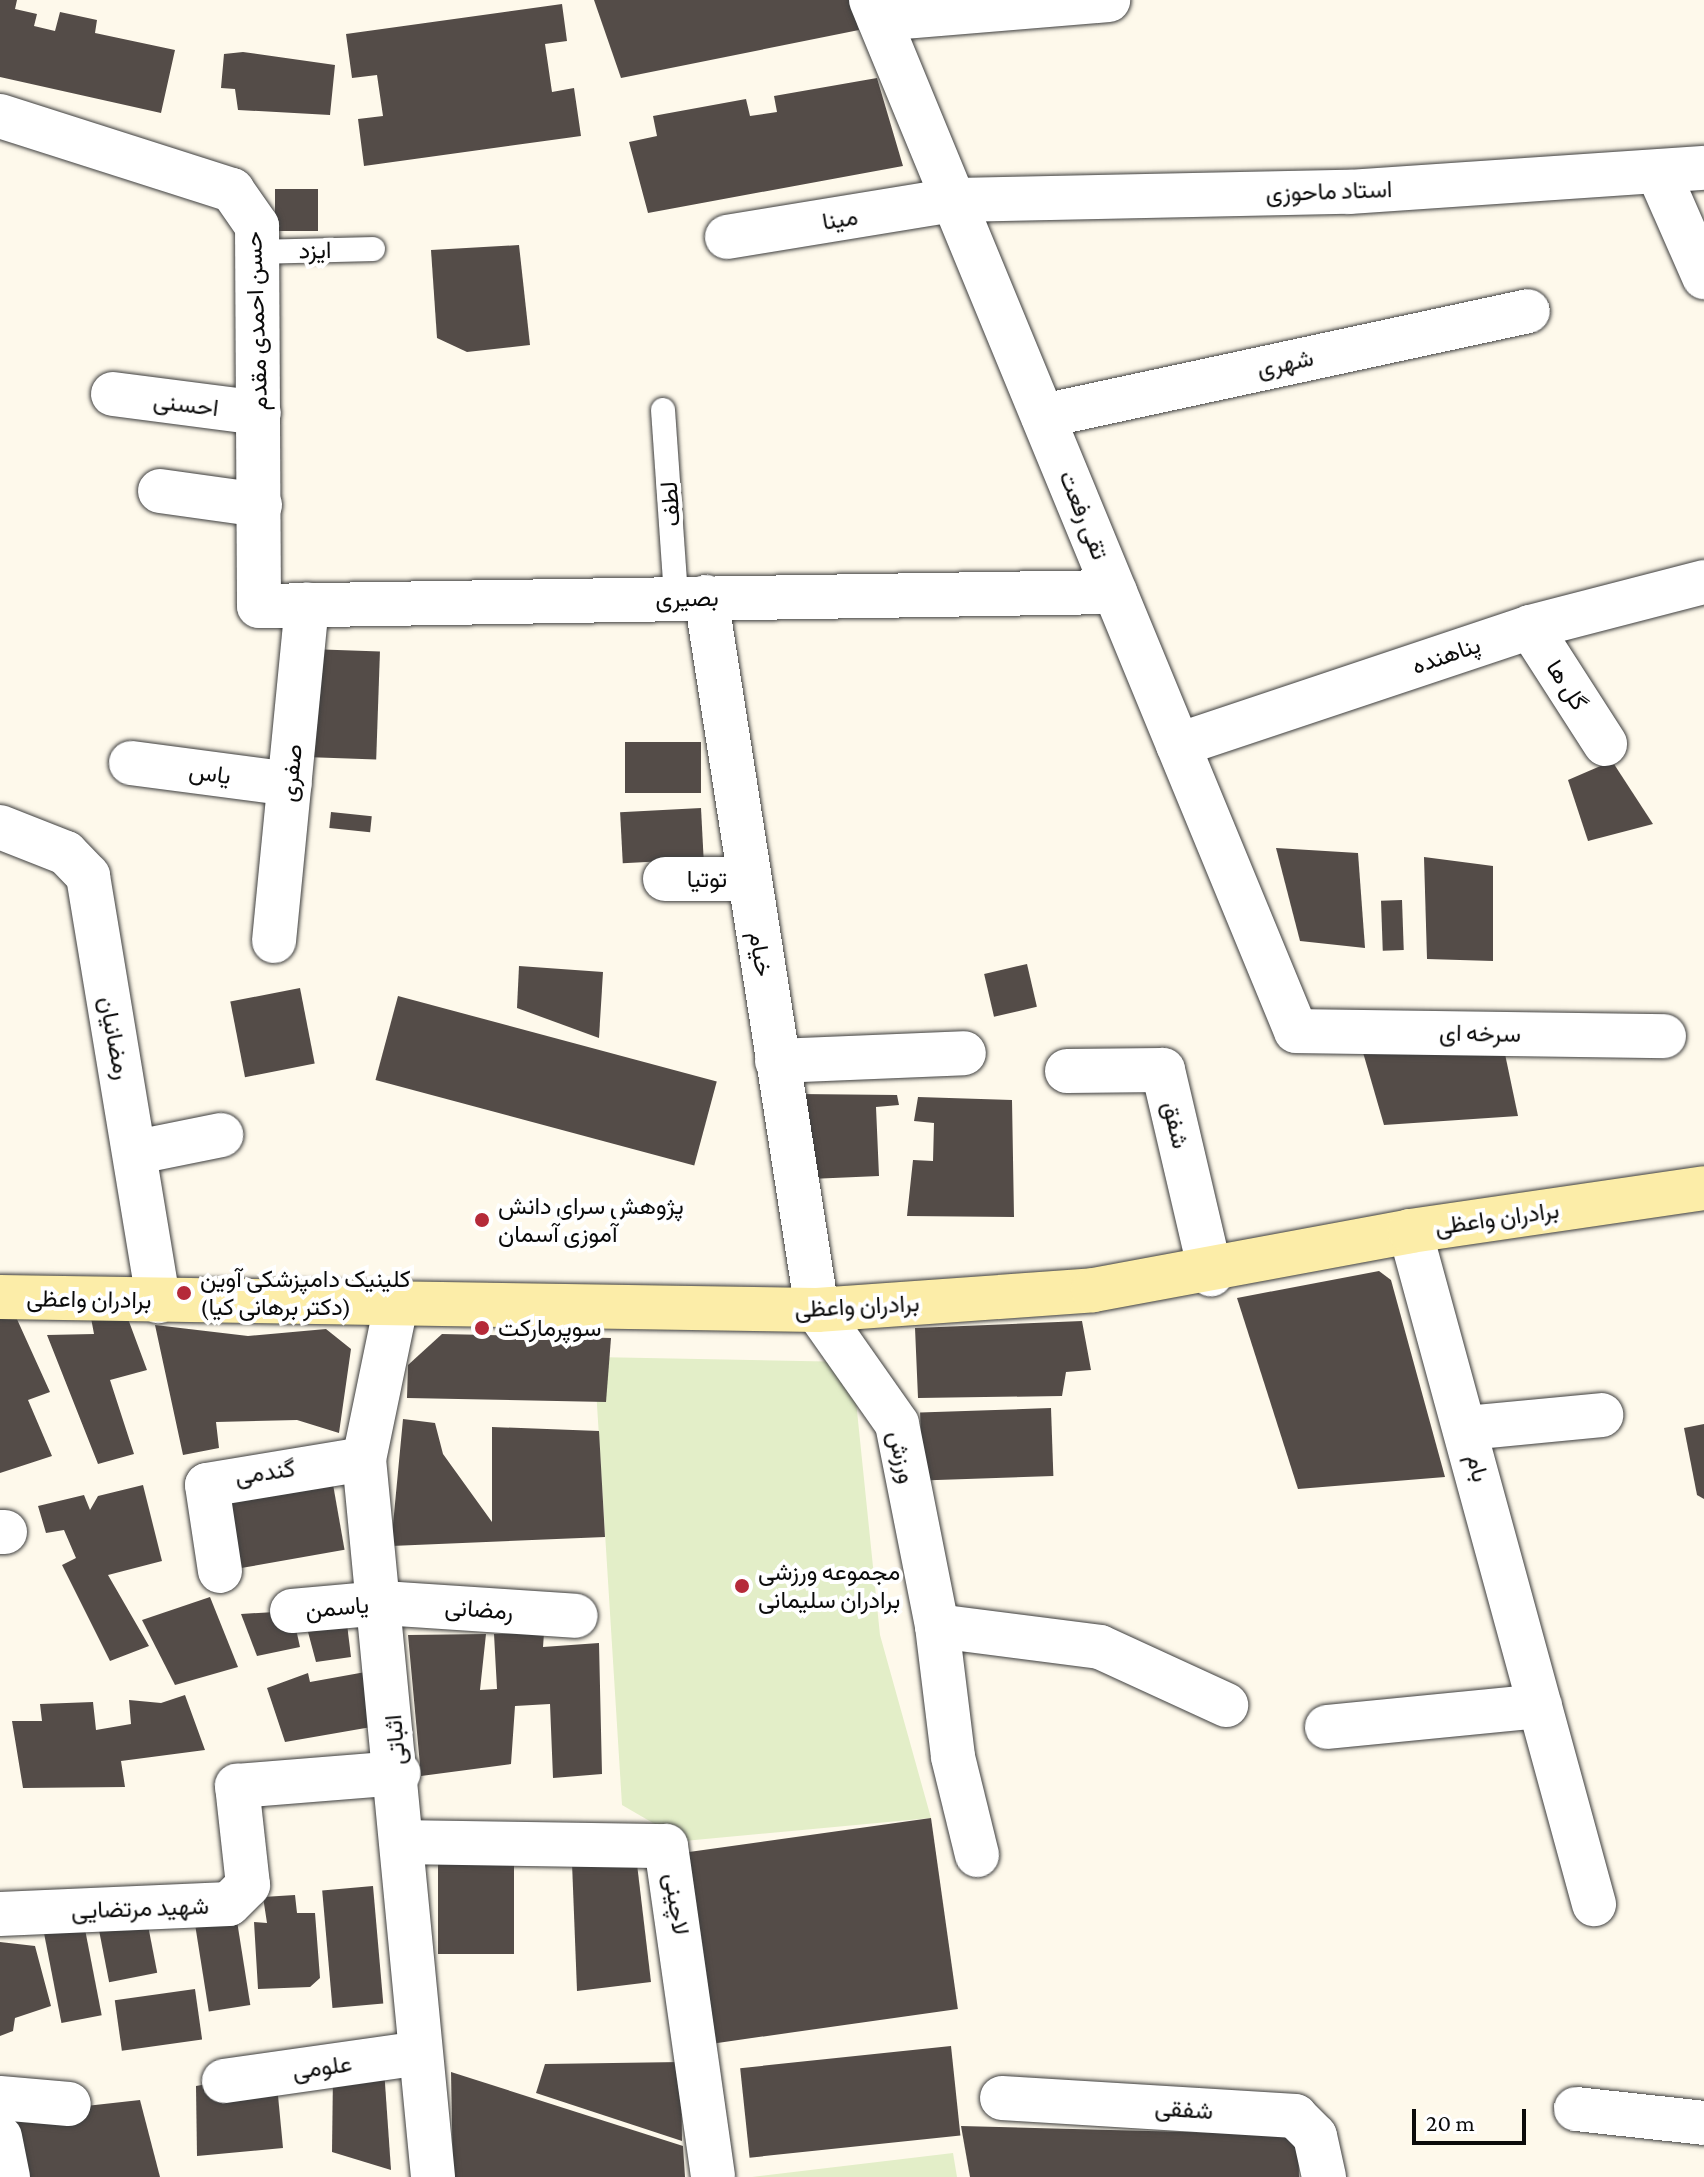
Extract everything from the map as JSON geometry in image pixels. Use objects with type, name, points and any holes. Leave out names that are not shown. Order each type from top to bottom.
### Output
[{"type":"main road","name":"برادران واعظی","points":[[0,1297],[817,1310],[1093,1290],[1211,1274],[1410,1231],[1704,1188]]},
{"type":"street","points":[[875,10],[1108,0]]},
{"type":"street","name":"تقی رفعت","points":[[875,10],[1296,1031]]},
{"type":"street","name":"حسن احمدی مقدم","points":[[0,116],[232,190],[257,226],[259,606]]},
{"type":"street","name":"استاد ماحوزی","points":[[954,200],[1349,192],[1704,168]]},
{"type":"street","points":[[1658,172],[1704,277]]},
{"type":"street","name":"مینا","points":[[727,237],[954,200]]},
{"type":"street","name":"شهری","points":[[1043,416],[1528,311]]},
{"type":"street","name":"احسنی","points":[[113,394],[259,413]]},
{"type":"street","points":[[160,491],[260,505]]},
{"type":"street","name":"بصیری","points":[[259,606],[1115,592]]},
{"type":"street","name":"پناهنده","points":[[1178,745],[1530,627],[1698,592]]},
{"type":"street","name":"خیام","points":[[691,597],[749,879],[817,1310]]},
{"type":"street","name":"صفری","points":[[274,941],[307,605]]},
{"type":"street","name":"گل ها","points":[[1530,627],[1605,744]]},
{"type":"street","name":"یاس","points":[[131,763],[290,784]]},
{"type":"street","name":"رمضانیان","points":[[0,827],[66,853],[88,876],[137,1152],[158,1301]]},
{"type":"street","name":"توتیا","points":[[665,879],[749,879]]},
{"type":"street","name":"سرخه ای","points":[[1296,1031],[1664,1036]]},
{"type":"street","points":[[777,1061],[964,1053]]},
{"type":"street","name":"شفق","points":[[1067,1071],[1163,1070],[1211,1274]]},
{"type":"street","points":[[137,1152],[221,1135]]},
{"type":"street","name":"بام","points":[[1410,1231],[1467,1428],[1594,1904]]},
{"type":"street","name":"اثباتی","points":[[396,1305],[364,1459],[382,1603],[433,2177]]},
{"type":"street","name":"ورزش","points":[[817,1310],[897,1424],[937,1626],[953,1757],[977,1855]]},
{"type":"street","points":[[1467,1428],[1601,1415]]},
{"type":"street","name":"گندمی","points":[[220,1571],[207,1485],[364,1459]]},
{"type":"street","name":"یاسمن","points":[[292,1611],[382,1603]]},
{"type":"street","name":"رمضانی","points":[[382,1603],[576,1616]]},
{"type":"street","points":[[937,1626],[1100,1647],[1226,1705]]},
{"type":"street","points":[[1327,1727],[1540,1706]]},
{"type":"street","name":"شهید مرتضایی","points":[[0,1914],[229,1904],[248,1885],[237,1786],[398,1773]]},
{"type":"street","name":"لاچینی","points":[[404,1842],[666,1846],[713,2177]]},
{"type":"street","name":"علومی","points":[[224,2081],[420,2053]]},
{"type":"street","points":[[0,2098],[69,2104]]},
{"type":"street","name":"شفقی","points":[[1002,2098],[1295,2116],[1315,2136],[1324,2177]]},
{"type":"street","points":[[1576,2109],[1704,2123]]},
{"type":"street","points":[[0,2137],[8,2177]]},
{"type":"lane","name":"ایزد","points":[[257,252],[373,249]]},
{"type":"lane","name":"لطف","points":[[663,410],[691,597]]},
{"type":"green space","name":"مجموعه ورزشی برادران سلیمانی","points":[[594,1357],[852,1362],[880,1635],[931,1818],[684,1841],[622,1805]]},
{"type":"green space","points":[[953,2153],[957,2177],[752,2177]]},
{"type":"building","points":[[0,0],[17,0],[15,9],[37,14],[34,26],[55,31],[60,12],[97,20],[95,33],[175,50],[161,113],[0,77]]},
{"type":"building","points":[[594,0],[849,0],[859,30],[621,78]]},
{"type":"building","points":[[562,4],[567,41],[545,44],[552,92],[574,88],[581,136],[364,166],[358,119],[383,116],[377,75],[352,78],[346,34]]},
{"type":"building","points":[[243,52],[335,65],[330,115],[238,110],[235,89],[221,88],[224,54]]},
{"type":"building","points":[[877,78],[903,166],[648,213],[629,142],[657,136],[653,116],[746,99],[750,116],[777,112],[774,96]]},
{"type":"building","points":[[275,189],[318,189],[318,231],[275,231]]},
{"type":"building","points":[[519,245],[530,345],[467,352],[437,338],[431,250]]},
{"type":"building","points":[[309,649],[380,651],[376,759],[305,757]]},
{"type":"building","points":[[625,742],[701,742],[701,793],[625,793]]},
{"type":"building","points":[[1612,761],[1653,824],[1588,841],[1568,780]]},
{"type":"building","points":[[701,808],[704,859],[623,863],[620,812]]},
{"type":"building","points":[[331,812],[372,816],[370,832],[329,828]]},
{"type":"building","points":[[1276,848],[1358,853],[1365,948],[1300,941]]},
{"type":"building","points":[[1424,857],[1493,866],[1493,961],[1427,959]]},
{"type":"building","points":[[1402,900],[1404,950],[1383,951],[1381,901]]},
{"type":"building","points":[[1027,964],[1037,1007],[994,1017],[984,974]]},
{"type":"building","points":[[519,966],[603,972],[599,1038],[517,1008]]},
{"type":"building","points":[[300,988],[315,1064],[245,1077],[230,1002]]},
{"type":"building","points":[[398,996],[717,1081],[694,1165],[375,1080]]},
{"type":"building","points":[[1362,1049],[1505,1054],[1518,1116],[1384,1125]]},
{"type":"building","points":[[799,1094],[897,1095],[899,1105],[876,1107],[879,1176],[810,1179]]},
{"type":"building","points":[[918,1097],[1012,1100],[1014,1217],[907,1216],[913,1160],[933,1161],[934,1123],[914,1121]]},
{"type":"building","points":[[1379,1271],[1391,1280],[1445,1477],[1298,1489],[1237,1298]]},
{"type":"building","points":[[11,1306],[50,1392],[28,1400],[52,1456],[0,1473],[0,1310]]},
{"type":"building","points":[[89,1307],[124,1308],[147,1370],[110,1380],[134,1454],[98,1464],[47,1335],[94,1334]]},
{"type":"building","points":[[1082,1321],[1091,1370],[1066,1372],[1062,1396],[918,1398],[915,1328]]},
{"type":"building","points":[[155,1325],[248,1336],[326,1329],[351,1349],[339,1433],[297,1420],[216,1422],[219,1448],[183,1455]]},
{"type":"building","points":[[442,1334],[611,1338],[606,1402],[407,1398],[408,1365]]},
{"type":"building","points":[[1051,1408],[1053,1476],[922,1481],[920,1413]]},
{"type":"building","points":[[403,1419],[435,1423],[443,1454],[492,1522],[492,1427],[599,1431],[605,1537],[391,1546]]},
{"type":"building","points":[[1704,1424],[1704,1499],[1697,1495],[1684,1428]]},
{"type":"building","points":[[331,1473],[345,1550],[232,1570],[219,1493]]},
{"type":"building","points":[[143,1485],[162,1561],[108,1575],[149,1646],[110,1661],[62,1565],[76,1558],[64,1530],[46,1533],[38,1506],[84,1495],[90,1510],[98,1496]]},
{"type":"building","points":[[210,1597],[238,1667],[175,1685],[142,1620]]},
{"type":"building","points":[[292,1611],[300,1647],[257,1656],[241,1614]]},
{"type":"building","points":[[347,1624],[351,1657],[316,1662],[308,1632]]},
{"type":"building","points":[[544,1633],[543,1647],[599,1643],[602,1774],[553,1778],[550,1704],[515,1706],[511,1764],[421,1776],[408,1635],[486,1634],[480,1690],[497,1689],[494,1634]]},
{"type":"building","points":[[371,1671],[377,1726],[285,1742],[267,1688],[308,1673],[310,1682]]},
{"type":"building","points":[[185,1695],[205,1750],[121,1761],[125,1787],[23,1788],[12,1721],[42,1721],[40,1704],[93,1702],[96,1730],[131,1724],[129,1700],[161,1703]]},
{"type":"building","points":[[931,1818],[958,2009],[712,2044],[685,1853]]},
{"type":"building","points":[[438,1858],[514,1858],[514,1954],[438,1954]]},
{"type":"building","points":[[572,1863],[637,1864],[651,1982],[577,1991]]},
{"type":"building","points":[[373,1886],[383,2004],[332,2008],[322,1890]]},
{"type":"building","points":[[295,1895],[297,1913],[315,1913],[320,1978],[310,1987],[258,1989],[254,1922],[267,1923],[263,1897]]},
{"type":"building","points":[[145,1910],[157,1973],[109,1982],[97,1919]]},
{"type":"building","points":[[83,1919],[102,2015],[61,2023],[43,1927]]},
{"type":"building","points":[[237,1921],[250,2005],[209,2012],[196,1928]]},
{"type":"building","points":[[0,1942],[35,1946],[51,2006],[15,2018],[13,2031],[0,2036]]},
{"type":"building","points":[[195,1989],[202,2040],[122,2051],[115,2000]]},
{"type":"building","points":[[951,2046],[960,2136],[750,2158],[740,2068]]},
{"type":"building","points":[[681,2062],[682,2141],[536,2093],[545,2064]]},
{"type":"building","points":[[384,2069],[391,2170],[332,2152],[333,2074]]},
{"type":"building","points":[[451,2072],[683,2146],[685,2177],[453,2177]]},
{"type":"building","points":[[224,2081],[277,2085],[283,2148],[197,2156],[196,2086]]},
{"type":"building","points":[[140,2100],[160,2177],[29,2177],[14,2114]]},
{"type":"building","points":[[961,2126],[1298,2135],[1299,2177],[970,2177]]},
{"type":"place","name":"پژوهش سرای دانش آموزی آسمان","points":[[482,1220]]},
{"type":"place","name":"کلینیک دامپزشکی آوین (دکتر برهانی کیا)","points":[[184,1293]]},
{"type":"place","name":"سوپرمارکت","points":[[482,1328]]},
{"type":"place","name":"مجموعه ورزشی برادران سلیمانی","points":[[742,1586]]}]
